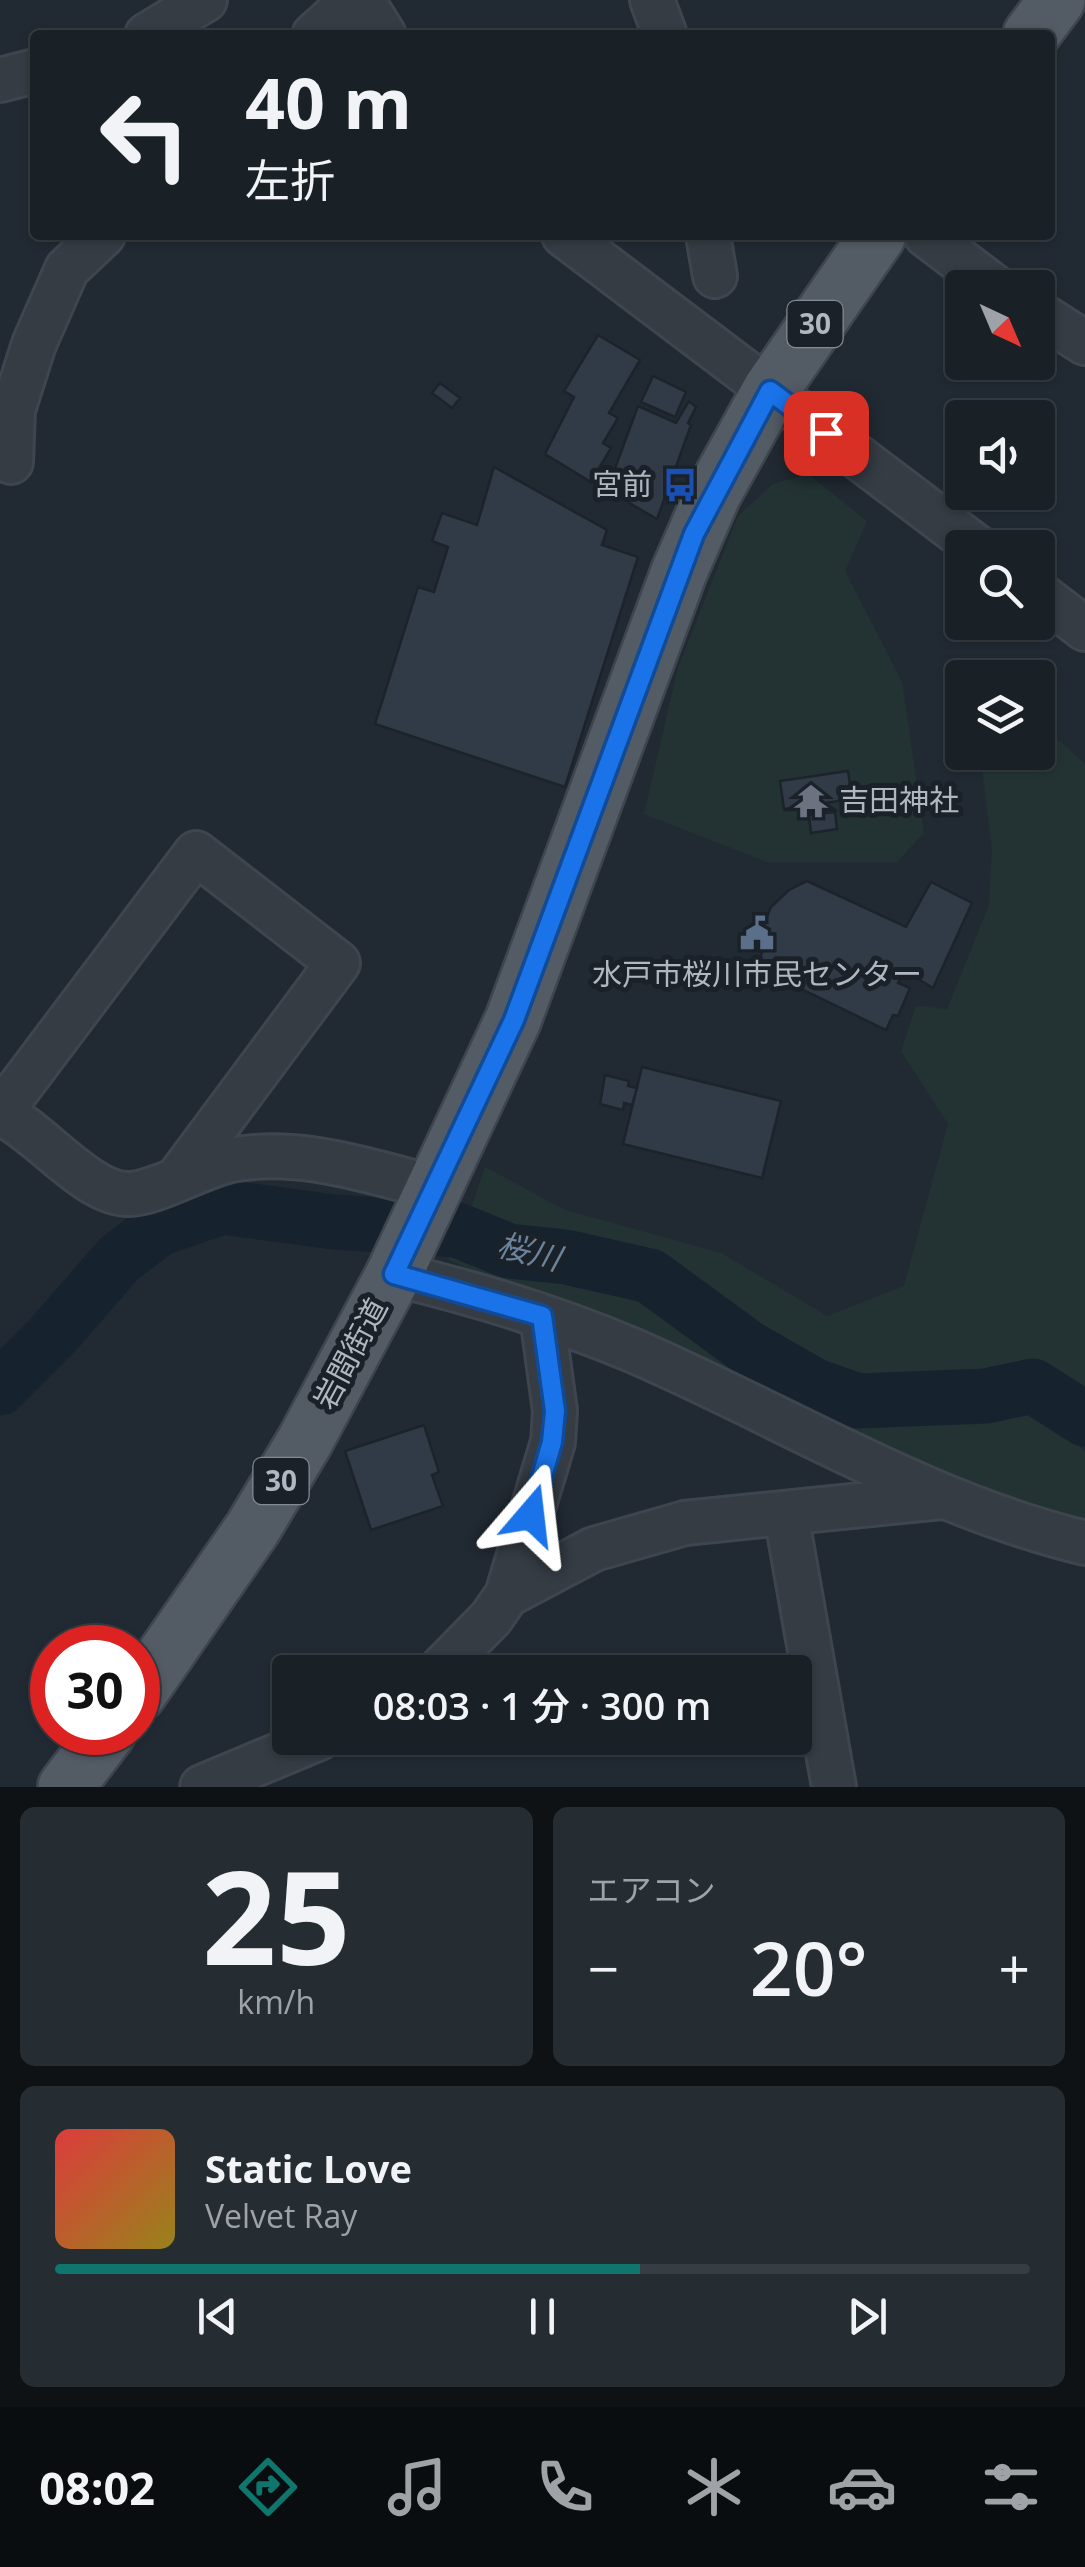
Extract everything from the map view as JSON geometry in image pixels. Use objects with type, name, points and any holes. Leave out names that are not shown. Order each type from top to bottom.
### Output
[{"type":"main road","points":[[1034,30],[1057,0]]},
{"type":"main road","name":"岩間街道","points":[[160,1662],[253,1528],[305,1441],[398,1264],[514,1020],[694,534],[770,391],[875,240]]},
{"type":"main road","points":[[66,1787],[90,1755]]},
{"type":"street","points":[[155,30],[206,0]]},
{"type":"street","points":[[320,30],[353,0]]},
{"type":"street","points":[[362,0],[381,30]]},
{"type":"street","points":[[652,0],[664,30]]},
{"type":"street","points":[[0,80],[30,72]]},
{"type":"street","points":[[12,462],[13,410],[34,344],[67,268],[98,240]]},
{"type":"street","points":[[571,240],[954,530]]},
{"type":"street","points":[[933,240],[972,270]]},
{"type":"street","points":[[1055,323],[1085,342]]},
{"type":"street","points":[[1055,605],[1085,628]]},
{"type":"street","points":[[178,1178],[338,964],[196,854],[0,1114],[102,1187],[129,1194],[178,1178],[227,1160],[258,1156],[313,1159],[432,1194]]},
{"type":"street","points":[[398,1264],[631,1350],[941,1497],[1020,1527],[1085,1542]]},
{"type":"street","points":[[455,1655],[491,1618],[507,1595],[552,1442],[555,1411],[542,1316]]},
{"type":"street","points":[[507,1595],[594,1549],[686,1523],[941,1497]]},
{"type":"street","points":[[786,1514],[834,1787]]},
{"type":"street","points":[[202,1787],[278,1755]]},
{"type":"shaded area","points":[[808,474],[867,521],[845,571],[902,682],[924,833],[897,862],[767,862],[644,814],[678,668],[738,516],[773,484]]},
{"type":"shaded area","points":[[1055,737],[1085,764],[1085,1390],[1057,1371],[1018,1364],[969,1382],[862,1379],[806,1360],[766,1338],[668,1266],[564,1232],[515,1232],[469,1214],[485,1167],[565,1210],[721,1253],[827,1316],[904,1286],[948,1124],[901,1051],[916,1006],[947,1009],[989,905],[992,849],[982,770],[1055,770]]},
{"type":"shaded area","points":[[451,1249],[546,1275],[598,1282],[651,1308],[768,1382],[815,1406],[849,1414],[1016,1409],[1044,1420],[1085,1451],[1085,1520],[991,1492],[864,1443],[449,1260]]},
{"type":"building","points":[[598,335],[640,360],[609,413],[618,418],[603,443],[611,448],[591,482],[545,454],[574,397],[564,391]]},
{"type":"building","points":[[653,376],[686,392],[675,417],[641,402]]},
{"type":"building","points":[[440,383],[460,398],[452,408],[432,393]]},
{"type":"building","points":[[689,401],[696,407],[657,519],[607,490],[638,406],[676,423]]},
{"type":"building","points":[[494,467],[607,530],[602,545],[638,557],[565,787],[375,724],[418,587],[434,592],[448,547],[432,541],[442,513],[477,525]]},
{"type":"building","name":"吉田神社","points":[[848,771],[852,799],[825,803],[826,813],[835,812],[837,829],[811,833],[809,815],[815,814],[813,805],[784,809],[780,781]]},
{"type":"building","points":[[807,881],[906,927],[931,882],[972,903],[933,988],[905,971],[898,983],[910,988],[898,1016],[893,1015],[886,1030],[756,967],[763,950],[762,928],[771,907],[789,890]]},
{"type":"building","points":[[642,1067],[781,1101],[762,1178],[623,1144]]},
{"type":"building","points":[[605,1075],[629,1081],[628,1086],[637,1088],[632,1105],[624,1103],[623,1110],[600,1104]]},
{"type":"building","points":[[424,1425],[439,1472],[432,1475],[443,1506],[371,1530],[345,1451]]},
{"type":"waterway","name":"桜川","points":[[0,1388],[119,1259],[158,1229],[222,1207],[334,1222],[457,1230],[509,1251],[566,1257],[650,1276],[747,1347],[815,1386],[858,1401],[986,1396],[1033,1386],[1085,1419]]},
{"type":"place","name":"宮前","points":[[680,485]]},
{"type":"place","name":"吉田神社","points":[[811,801]]},
{"type":"place","name":"水戸市桜川市民センター","points":[[757,933]]},
{"type":"route","points":[[531,1515],[552,1442],[555,1411],[542,1316],[394,1274],[514,1020],[679,572],[713,494],[770,391],[826,433]]}]
